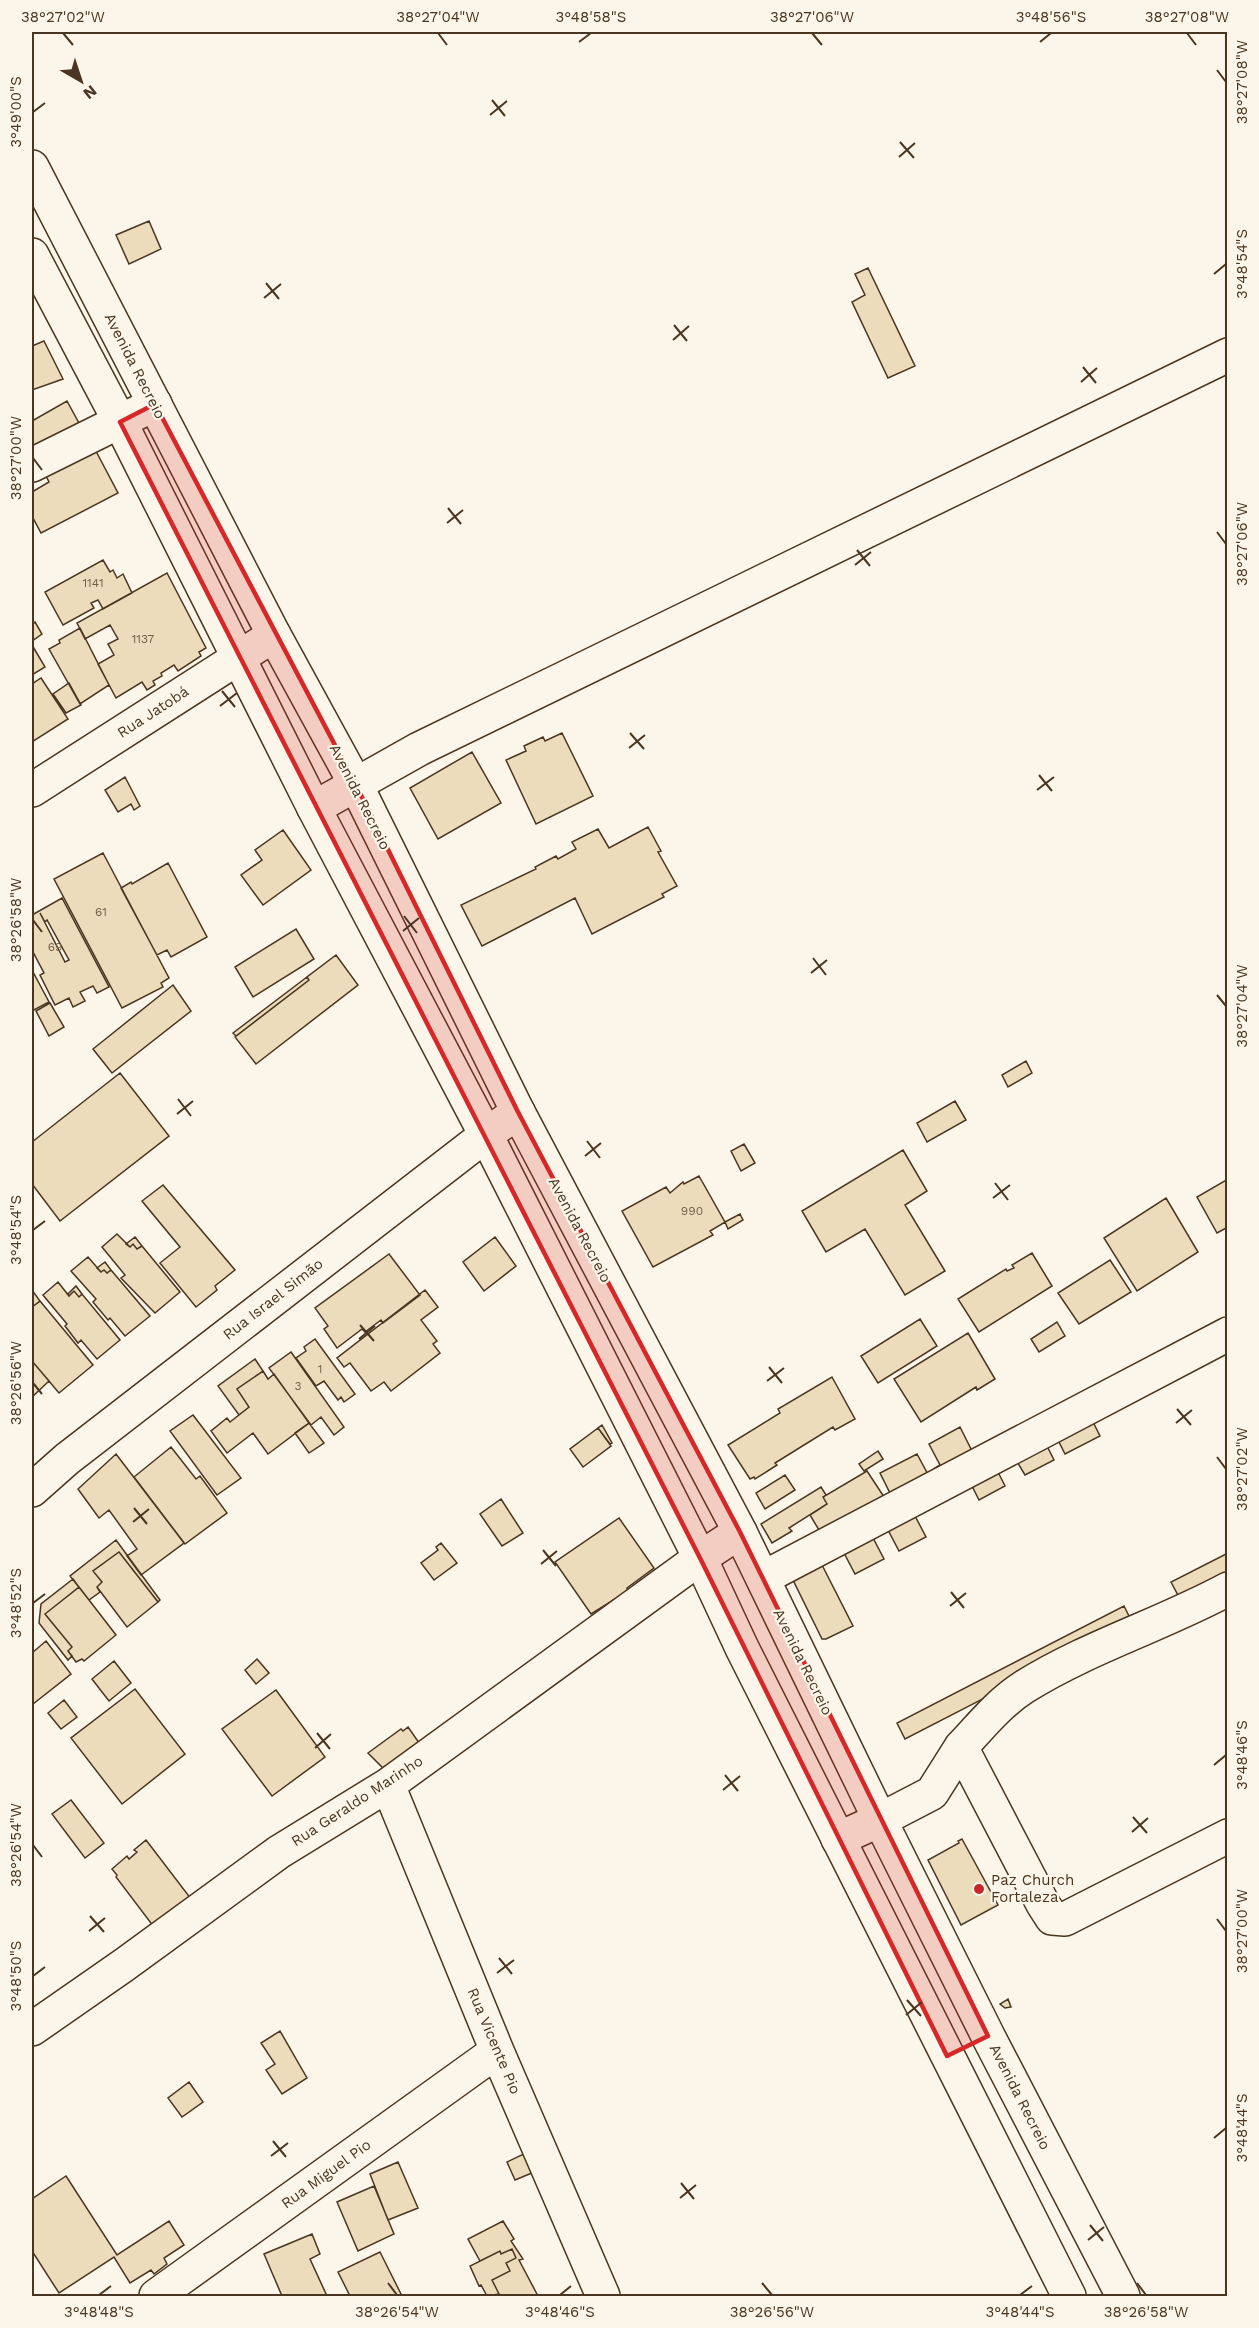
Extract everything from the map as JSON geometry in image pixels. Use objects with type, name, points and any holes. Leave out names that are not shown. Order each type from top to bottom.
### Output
[{"type":"main road","name":"Avenida Recreio","points":[[32,167],[274,635],[355,783],[518,1112],[740,1532],[880,1821],[1123,2296]]},
{"type":"main road","points":[[32,255],[120,422],[314,807],[486,1135],[1069,2296]]},
{"type":"main road","points":[[314,807],[419,749],[1227,355]]},
{"type":"main road","points":[[32,465],[154,404]]},
{"type":"main road","name":"Rua Jatobá","points":[[32,790],[274,635]]},
{"type":"main road","name":"Rua Israel Simão","points":[[32,1490],[67,1459],[518,1112]]},
{"type":"main road","points":[[763,1578],[1227,1334]]},
{"type":"main road","name":"Rua Geraldo Marinho","points":[[32,2029],[279,1852],[388,1785],[700,1558],[740,1532]]},
{"type":"main road","points":[[838,1839],[880,1821],[932,1793],[961,1747],[1000,1706],[1024,1688],[1086,1653],[1156,1624],[1227,1589]]},
{"type":"main road","points":[[961,1747],[1052,1918],[1065,1919],[1227,1836]]},
{"type":"main road","name":"Rua Vicente Pio","points":[[388,1785],[497,2051],[603,2296]]},
{"type":"main road","points":[[947,2056],[988,2036]]},
{"type":"main road","name":"Rua Miguel Pio","points":[[156,2296],[497,2051]]},
{"type":"highlighted area","points":[[155,404],[355,783],[518,1112],[740,1532],[988,2036],[947,2056],[700,1558],[120,422]]},
{"type":"building","points":[[149,221],[161,249],[129,264],[116,235]]},
{"type":"building","points":[[868,268],[915,366],[888,378],[852,302],[865,295],[855,274]]},
{"type":"building","points":[[44,341],[63,379],[32,390],[32,346]]},
{"type":"building","points":[[67,401],[80,425],[32,449],[32,421]]},
{"type":"building","points":[[89,438],[118,493],[41,533],[32,516],[32,492],[49,482],[39,462]]},
{"type":"building","points":[[103,560],[110,572],[113,570],[117,578],[123,574],[132,593],[103,609],[98,600],[91,603],[94,608],[63,625],[45,592]]},
{"type":"building","points":[[167,573],[206,648],[199,652],[201,656],[178,671],[174,665],[161,673],[162,676],[153,681],[155,685],[147,690],[142,682],[116,698],[98,664],[114,655],[108,644],[118,639],[110,625],[85,639],[77,623]]},
{"type":"building","points":[[35,622],[42,634],[32,641],[32,625]]},
{"type":"building","points":[[80,628],[109,685],[80,704],[49,649],[60,643],[59,640]]},
{"type":"building","points":[[32,645],[45,667],[32,675]]},
{"type":"building","points":[[41,678],[68,719],[32,742],[32,684]]},
{"type":"building","points":[[69,683],[81,705],[66,713],[53,694]]},
{"type":"building","points":[[562,733],[593,796],[536,824],[506,760],[526,751],[524,746],[543,737],[545,741]]},
{"type":"building","points":[[472,752],[501,803],[438,839],[410,788]]},
{"type":"building","points":[[125,777],[140,806],[134,810],[131,804],[118,812],[105,790]]},
{"type":"building","points":[[648,827],[661,851],[658,852],[677,886],[662,894],[664,897],[592,934],[575,898],[482,946],[461,905],[536,869],[535,867],[556,856],[558,859],[576,849],[572,842],[598,829],[609,848]]},
{"type":"building","points":[[283,830],[311,870],[263,905],[241,875],[262,860],[255,850]]},
{"type":"building","points":[[103,853],[169,978],[161,983],[163,987],[122,1008],[54,879]]},
{"type":"building","points":[[168,863],[207,937],[171,957],[167,950],[157,955],[121,888]]},
{"type":"building","points":[[62,898],[109,987],[97,993],[93,986],[80,992],[85,1001],[73,1007],[69,998],[55,1005],[40,975],[44,973],[32,950],[32,915]],"holes":[[[40,913],[45,922],[47,920],[69,960],[65,962]]]},
{"type":"building","points":[[296,929],[314,959],[253,997],[235,967]]},
{"type":"building","points":[[336,955],[358,985],[256,1064],[235,1037],[309,980],[307,977]]},
{"type":"building","points":[[32,970],[49,1002],[32,1011]]},
{"type":"building","points":[[307,977],[309,980],[236,1036],[233,1033]]},
{"type":"building","points":[[173,985],[191,1011],[112,1073],[93,1049]]},
{"type":"building","points":[[50,1003],[64,1027],[49,1036],[36,1011]]},
{"type":"building","points":[[1026,1061],[1032,1073],[1008,1087],[1002,1075]]},
{"type":"building","points":[[120,1073],[169,1136],[60,1221],[32,1184],[32,1142]]},
{"type":"building","points":[[955,1101],[966,1120],[927,1142],[917,1123]]},
{"type":"building","points":[[744,1144],[755,1163],[741,1171],[731,1151]]},
{"type":"building","points":[[903,1150],[927,1191],[905,1205],[945,1271],[905,1295],[865,1229],[826,1252],[802,1211]]},
{"type":"building","points":[[699,1176],[725,1222],[710,1231],[713,1235],[653,1267],[622,1211],[666,1187],[670,1193],[683,1182],[684,1184]]},
{"type":"building","points":[[1228,1179],[1228,1227],[1217,1233],[1197,1197]]},
{"type":"building","points":[[163,1185],[235,1270],[215,1286],[217,1290],[196,1307],[160,1263],[180,1247],[142,1201]]},
{"type":"building","points":[[1166,1198],[1198,1252],[1137,1291],[1104,1238]]},
{"type":"building","points":[[740,1214],[743,1220],[728,1229],[725,1222]]},
{"type":"building","points":[[117,1234],[130,1247],[133,1244],[137,1249],[142,1246],[180,1292],[155,1313],[121,1278],[125,1275],[102,1247]]},
{"type":"building","points":[[135,1237],[142,1246],[137,1249],[133,1244],[130,1247],[126,1244]]},
{"type":"building","points":[[495,1237],[516,1266],[484,1291],[463,1262]]},
{"type":"building","points":[[1032,1253],[1052,1286],[979,1332],[958,1299],[1006,1269],[1007,1271],[1014,1268],[1012,1265]]},
{"type":"building","points":[[389,1254],[420,1295],[383,1323],[381,1320],[365,1332],[362,1329],[337,1348],[324,1329],[328,1326],[315,1308]]},
{"type":"building","points":[[88,1257],[101,1272],[104,1270],[107,1273],[111,1270],[150,1316],[125,1336],[93,1302],[96,1299],[71,1271]]},
{"type":"building","points":[[1110,1260],[1131,1292],[1079,1324],[1058,1293]]},
{"type":"building","points":[[105,1262],[111,1270],[107,1273],[97,1268]]},
{"type":"building","points":[[58,1282],[69,1296],[74,1291],[79,1297],[82,1294],[120,1340],[97,1359],[81,1340],[78,1343],[65,1326],[67,1324],[43,1295]]},
{"type":"building","points":[[76,1286],[82,1294],[79,1297],[74,1291],[69,1296],[68,1294]]},
{"type":"building","points":[[32,1290],[40,1301],[32,1307]]},
{"type":"building","points":[[425,1290],[438,1307],[421,1320],[437,1341],[433,1344],[440,1353],[391,1391],[384,1382],[371,1391],[350,1363],[344,1367],[337,1358]]},
{"type":"building","points":[[40,1301],[93,1365],[59,1393],[32,1361],[32,1307]]},
{"type":"building","points":[[920,1319],[937,1346],[878,1383],[861,1356]]},
{"type":"building","points":[[1057,1322],[1065,1336],[1039,1352],[1031,1339]]},
{"type":"building","points":[[968,1333],[995,1379],[977,1390],[976,1387],[921,1422],[894,1379]]},
{"type":"building","points":[[315,1339],[355,1394],[344,1402],[341,1397],[338,1400],[324,1381],[316,1386],[296,1358],[306,1351],[304,1347]]},
{"type":"building","points":[[291,1352],[344,1427],[334,1435],[321,1417],[311,1425],[269,1368]]},
{"type":"building","points":[[255,1359],[263,1371],[237,1389],[249,1407],[239,1415],[218,1386]]},
{"type":"building","points":[[32,1361],[49,1381],[32,1397]]},
{"type":"building","points":[[263,1371],[268,1379],[274,1374],[309,1423],[268,1454],[253,1433],[227,1453],[211,1431],[227,1418],[230,1422],[249,1407],[237,1389]]},
{"type":"building","points":[[832,1377],[855,1419],[835,1430],[833,1427],[775,1463],[777,1465],[755,1479],[754,1477],[750,1479],[728,1445],[780,1413],[778,1409]]},
{"type":"building","points":[[193,1415],[241,1478],[217,1495],[170,1431]]},
{"type":"building","points":[[1092,1420],[1100,1436],[1065,1454],[1057,1438]]},
{"type":"building","points":[[309,1423],[324,1443],[309,1453],[295,1433]]},
{"type":"building","points":[[602,1425],[612,1443],[610,1444],[598,1428]]},
{"type":"building","points":[[960,1427],[973,1453],[937,1472],[935,1468],[940,1465],[929,1444]]},
{"type":"building","points":[[598,1428],[611,1446],[583,1467],[570,1449]]},
{"type":"building","points":[[1046,1444],[1054,1460],[1025,1475],[1016,1460]]},
{"type":"building","points":[[171,1447],[196,1479],[200,1476],[227,1513],[185,1544],[134,1477]]},
{"type":"building","points":[[878,1451],[883,1459],[864,1471],[859,1464]]},
{"type":"building","points":[[116,1454],[184,1543],[141,1575],[127,1556],[137,1549],[109,1510],[99,1518],[78,1489]]},
{"type":"building","points":[[917,1454],[931,1480],[893,1499],[880,1473]]},
{"type":"building","points":[[997,1470],[1005,1486],[979,1500],[971,1484]]},
{"type":"building","points":[[867,1471],[890,1506],[825,1540],[810,1515],[827,1504],[823,1497]]},
{"type":"building","points":[[785,1475],[795,1490],[765,1509],[756,1493]]},
{"type":"building","points":[[821,1487],[826,1495],[823,1497],[827,1504],[789,1528],[792,1531],[772,1543],[761,1524]]},
{"type":"building","points":[[501,1499],[523,1533],[502,1546],[480,1514]]},
{"type":"building","points":[[914,1514],[926,1537],[899,1551],[887,1528]]},
{"type":"building","points":[[619,1518],[654,1568],[627,1588],[628,1591],[591,1614],[555,1562]]},
{"type":"building","points":[[872,1536],[884,1559],[855,1574],[843,1551]]},
{"type":"building","points":[[116,1540],[160,1600],[158,1602],[119,1552],[93,1571],[102,1582],[97,1587],[100,1592],[89,1600],[70,1576]]},
{"type":"building","points":[[441,1543],[457,1563],[434,1580],[421,1563],[438,1550],[436,1547]]},
{"type":"building","points":[[119,1552],[158,1602],[127,1627],[97,1587],[102,1582],[93,1571]]},
{"type":"building","points":[[1228,1553],[1228,1573],[1179,1597],[1171,1582]]},
{"type":"building","points":[[821,1563],[853,1626],[826,1639],[822,1639],[792,1578]]},
{"type":"building","points":[[73,1579],[79,1587],[45,1614],[72,1647],[68,1651],[72,1656],[68,1660],[39,1623],[41,1604]]},
{"type":"building","points":[[79,1587],[116,1635],[84,1661],[82,1659],[76,1662],[68,1651],[72,1647],[45,1614]]},
{"type":"building","points":[[1124,1606],[1132,1622],[905,1739],[897,1723]]},
{"type":"building","points":[[46,1641],[71,1674],[33,1704],[32,1653]]},
{"type":"building","points":[[257,1659],[269,1673],[256,1684],[245,1670]]},
{"type":"building","points":[[114,1661],[131,1683],[109,1701],[92,1679]]},
{"type":"building","points":[[135,1689],[185,1754],[122,1804],[71,1738]]},
{"type":"building","points":[[276,1690],[325,1757],[272,1796],[222,1729]]},
{"type":"building","points":[[64,1700],[77,1717],[61,1729],[48,1713]]},
{"type":"building","points":[[408,1727],[422,1747],[387,1772],[368,1753],[401,1729],[403,1731]]},
{"type":"building","points":[[71,1800],[104,1843],[85,1858],[52,1814]]},
{"type":"building","points":[[962,1839],[998,1905],[961,1925],[928,1860],[959,1843],[958,1841]]},
{"type":"building","points":[[146,1840],[198,1908],[160,1935],[112,1869],[127,1856],[129,1859],[137,1852],[134,1850]]},
{"type":"building","points":[[1008,1999],[1011,2007],[1005,2008],[1000,2004]]},
{"type":"building","points":[[280,2031],[307,2078],[282,2094],[266,2070],[275,2064],[261,2043]]},
{"type":"building","points":[[189,2082],[203,2102],[182,2117],[168,2098]]},
{"type":"building","points":[[530,2151],[539,2170],[515,2180],[507,2162]]},
{"type":"building","points":[[398,2162],[418,2208],[388,2220],[370,2174]]},
{"type":"building","points":[[66,2176],[117,2255],[169,2221],[184,2245],[164,2258],[167,2264],[154,2274],[151,2270],[130,2283],[114,2257],[59,2293],[32,2251],[32,2199]]},
{"type":"building","points":[[374,2186],[394,2234],[358,2251],[337,2202]]},
{"type":"building","points":[[503,2221],[514,2239],[511,2241],[523,2259],[519,2260],[538,2296],[497,2296],[499,2294],[492,2280],[510,2271],[506,2263],[516,2258],[512,2249],[501,2254],[500,2251],[480,2261],[468,2239]]},
{"type":"building","points":[[312,2234],[320,2254],[310,2259],[327,2296],[282,2296],[264,2254]]},
{"type":"building","points":[[512,2249],[516,2258],[506,2263],[510,2271],[492,2280],[499,2294],[487,2296],[481,2285],[479,2286],[470,2266],[500,2251],[501,2254]]},
{"type":"building","points":[[380,2252],[402,2296],[350,2296],[338,2272]]},
{"type":"place","name":"Paz Church Fortaleza","points":[[979,1889]]}]
